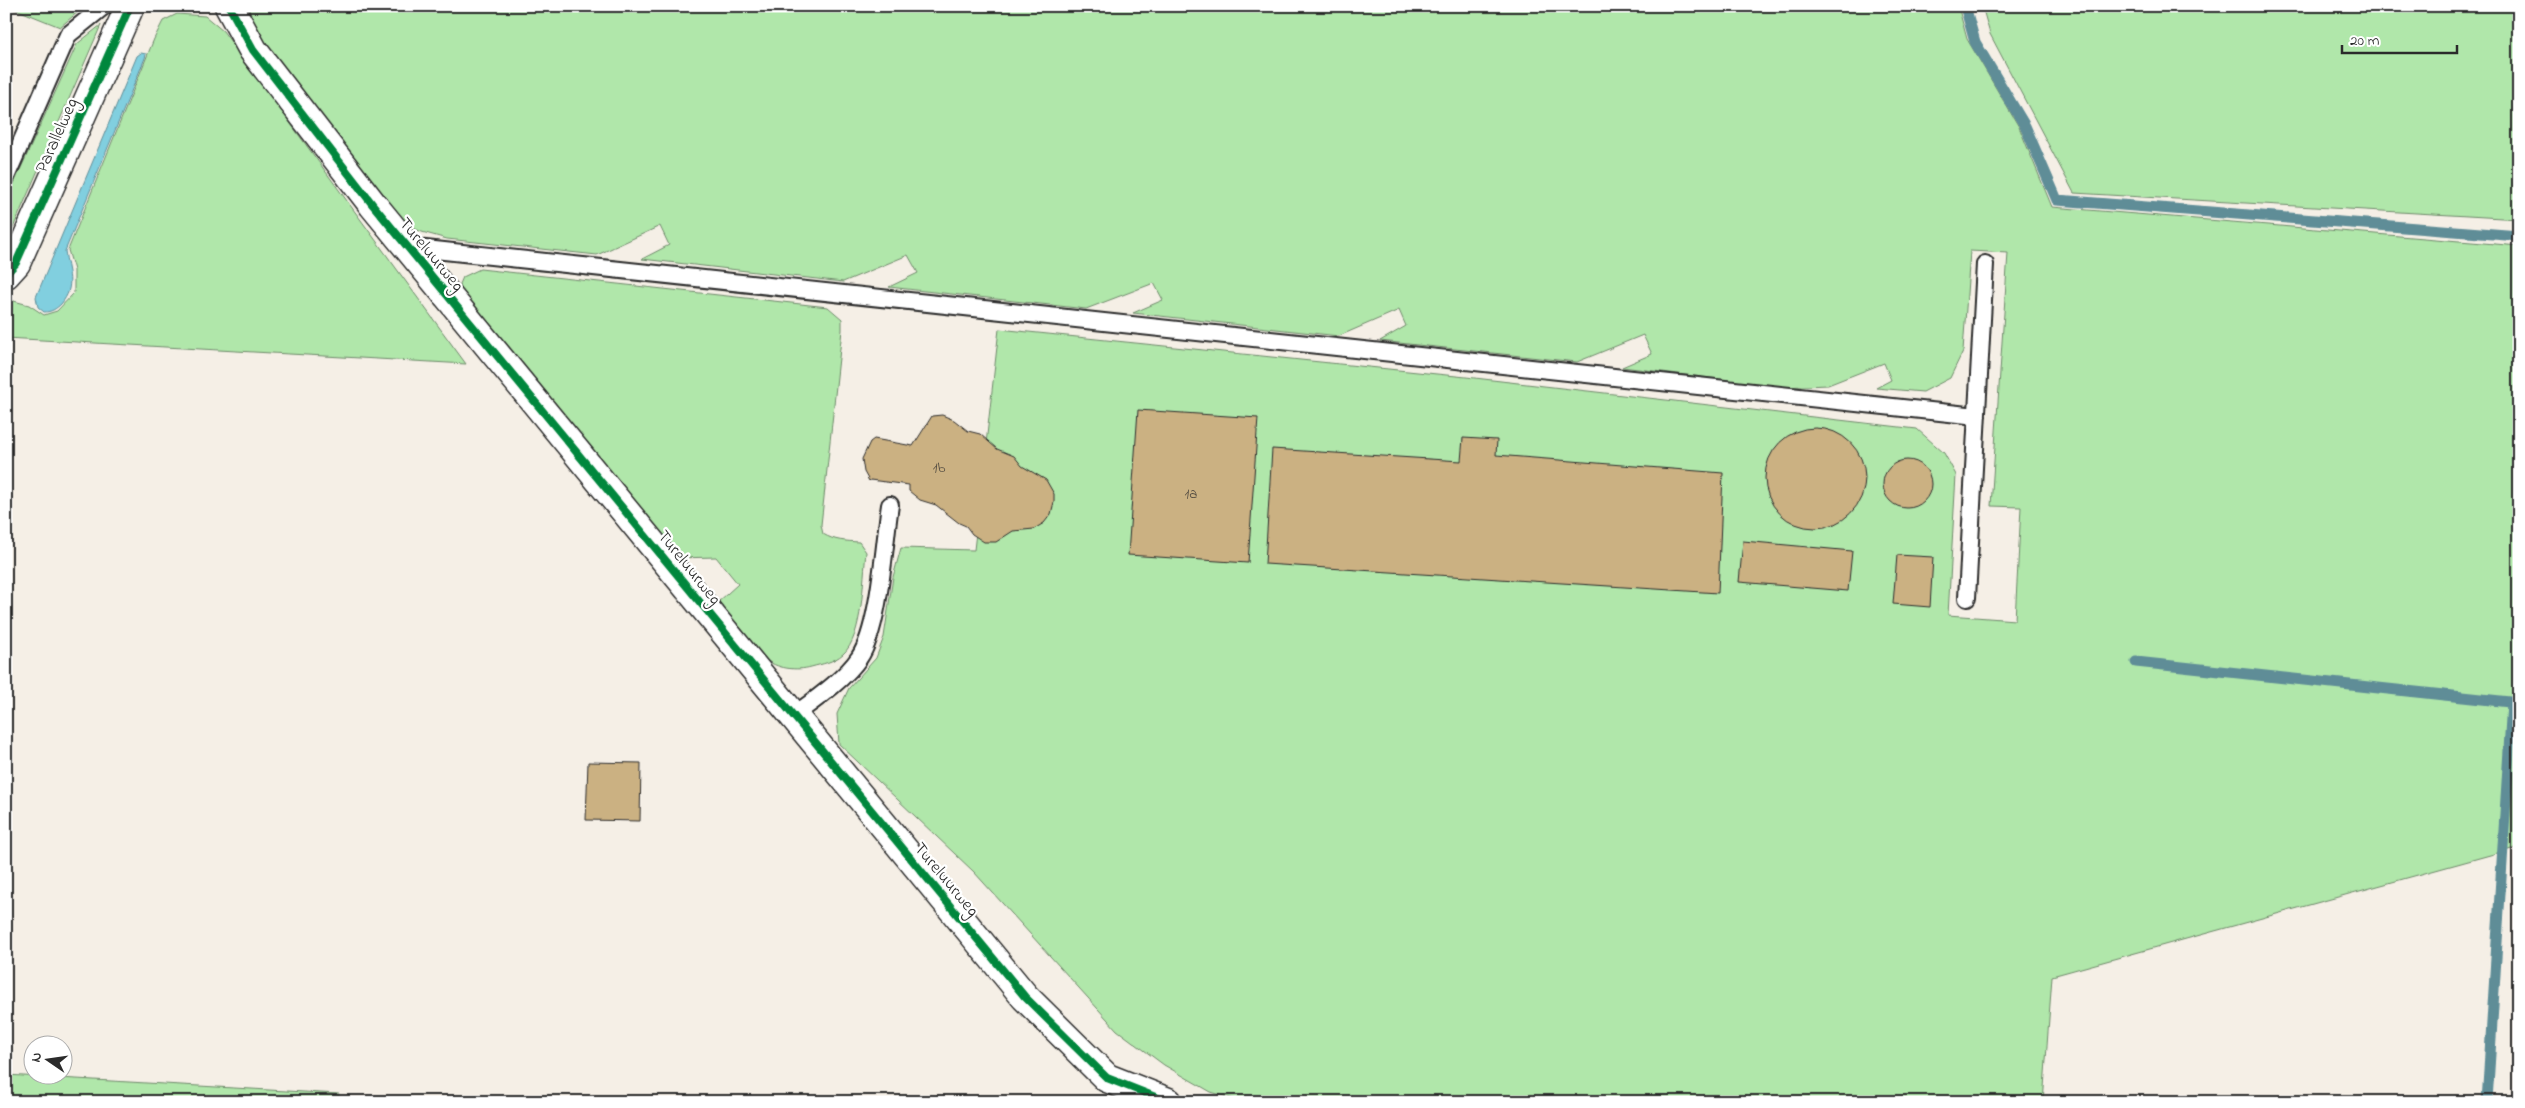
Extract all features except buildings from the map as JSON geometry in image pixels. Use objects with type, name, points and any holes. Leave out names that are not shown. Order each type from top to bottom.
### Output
[{"type":"street","name":"Parallelweg","points":[[6,274],[16,263],[130,6]]},
{"type":"street","name":"Tureluurweg","points":[[229,6],[253,50],[408,247],[1025,997],[1107,1078],[1168,1102]]},
{"type":"lane","points":[[6,177],[68,35],[104,6]]},
{"type":"lane","points":[[408,247],[1977,416]]},
{"type":"lane","points":[[1967,598],[1985,264]]},
{"type":"lane","points":[[793,716],[826,692],[860,658],[874,623],[890,505]]},
{"type":"green space","points":[[8,6],[85,6],[60,27]]},
{"type":"green space","points":[[251,6],[1958,6],[1967,39],[2019,127],[2052,207],[2519,246],[2519,847],[2052,976],[2043,1102],[1244,1102],[1211,1092],[1164,1065],[1117,1030],[974,872],[839,744],[837,714],[849,688],[876,658],[884,637],[893,577],[901,548],[974,550],[999,329],[1466,377],[1917,429],[1944,453],[1956,475],[1948,615],[2015,620],[2021,507],[1991,506],[2008,253],[1970,251],[1963,351],[1950,378],[1923,392],[1876,388],[1891,380],[1884,363],[1828,385],[1783,387],[1622,367],[1652,354],[1643,335],[1577,362],[1380,341],[1406,326],[1399,310],[1339,336],[1133,313],[1163,300],[1154,283],[1086,309],[889,287],[918,273],[908,255],[843,282],[642,259],[669,245],[660,226],[597,255],[447,239],[422,232],[402,223],[258,39],[248,14]]},
{"type":"green space","points":[[1982,6],[2519,6],[2519,219],[2074,193],[1990,34]]},
{"type":"green space","points":[[177,14],[205,16],[223,31],[466,364],[6,338],[6,299],[29,305],[44,315],[57,311],[74,293],[74,270],[68,250],[154,39],[163,21]]},
{"type":"green space","points":[[101,25],[6,244],[6,201],[77,44]]},
{"type":"green space","points":[[480,269],[828,307],[842,319],[821,525],[823,534],[845,541],[859,542],[866,552],[863,591],[855,635],[850,646],[843,654],[824,664],[793,669],[774,665],[751,646],[717,603],[738,584],[716,557],[676,558],[462,295],[460,284],[463,277]]},
{"type":"green space","points":[[6,1075],[22,1076],[22,1086],[72,1086],[72,1079],[339,1094],[337,1102],[6,1102]]},
{"type":"water","points":[[141,53],[146,54],[145,58],[65,251],[70,279],[66,297],[55,309],[44,312],[38,307],[36,297],[137,56]]},
{"type":"waterway","points":[[1965,6],[1975,42],[2025,126],[2057,200],[2519,236]]},
{"type":"waterway","points":[[2136,662],[2519,703]]},
{"type":"waterway","points":[[2487,1102],[2512,702]]},
{"type":"cycle path","points":[[6,274],[16,263],[130,6]]},
{"type":"cycle path","points":[[229,6],[253,50],[373,205],[1025,997],[1107,1078],[1168,1102]]}]
